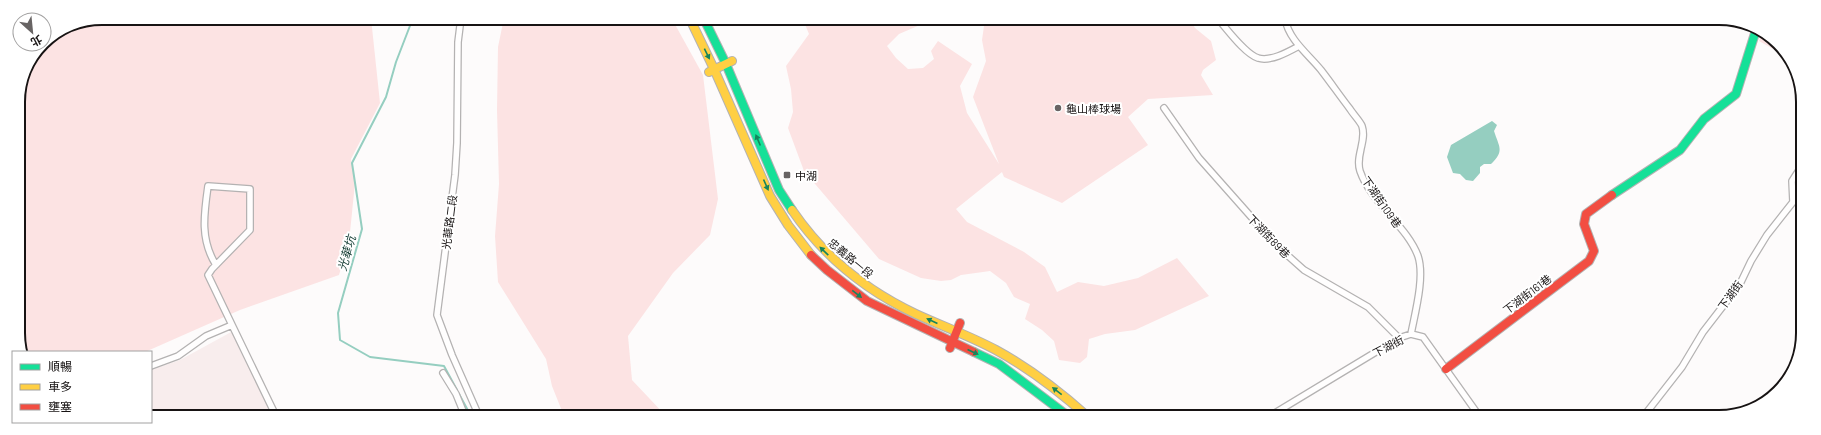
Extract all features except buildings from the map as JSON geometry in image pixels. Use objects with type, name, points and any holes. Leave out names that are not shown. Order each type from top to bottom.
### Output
[{"type":"main road","points":[[693,25],[770,196],[788,225],[811,255],[827,270],[867,301],[951,345],[1014,373],[1060,410]]},
{"type":"main road","name":"忠義路一段","points":[[707,25],[729,63],[779,190],[795,215],[821,249],[847,272],[878,294],[957,332],[984,343],[1031,370],[1080,410]]},
{"type":"main road","name":"下湖街161巷","points":[[1446,369],[1589,261],[1594,251],[1584,224],[1586,214],[1600,203],[1675,154],[1690,140],[1700,123],[1730,101],[1736,94],[1755,34]]},
{"type":"main road","points":[[712,70],[729,63]]},
{"type":"main road","points":[[951,345],[960,323]]},
{"type":"street","name":"光華路二段","points":[[460,25],[458,42],[457,143],[455,175],[437,315],[452,355],[476,410]]},
{"type":"street","points":[[1224,25],[1247,50],[1258,58],[1266,59],[1289,52],[1299,46]]},
{"type":"street","name":"下湖街109巷","points":[[1286,25],[1299,46],[1320,69],[1362,126],[1363,142],[1358,160],[1360,171],[1385,210],[1409,240],[1418,256],[1420,271],[1411,334]]},
{"type":"street","name":"下湖街89巷","points":[[1164,108],[1199,158],[1277,246],[1304,270],[1368,307],[1399,338]]},
{"type":"street","name":"下湖街","points":[[1648,410],[1682,367],[1703,332],[1740,284],[1751,261],[1767,235],[1793,202],[1792,181],[1796,175]]},
{"type":"street","points":[[216,264],[205,241],[204,214],[208,186],[250,189],[250,230],[216,264],[208,275],[273,410]]},
{"type":"street","points":[[152,366],[178,356],[206,336],[232,325]]},
{"type":"street","name":"下湖街","points":[[1280,410],[1399,338],[1411,334],[1423,337],[1475,410]]},
{"type":"street","points":[[444,373],[456,394],[463,410]]},
{"type":"shaded area","points":[[372,25],[380,103],[351,159],[355,183],[349,242],[339,275],[240,310],[147,351],[27,351],[25,338],[25,97],[28,82],[35,63],[44,52],[52,52],[52,43],[63,35],[87,26]]},
{"type":"shaded area","points":[[503,25],[675,25],[703,75],[718,199],[710,235],[673,273],[628,336],[632,380],[660,410],[562,410],[552,386],[546,359],[498,282],[495,236],[499,184],[497,110],[498,47]]},
{"type":"shaded area","points":[[805,25],[920,25],[899,34],[887,46],[896,58],[908,69],[923,68],[934,59],[931,51],[938,41],[972,64],[960,86],[967,113],[999,164],[973,97],[986,61],[982,40],[984,25],[1193,25],[1211,41],[1216,60],[1203,70],[1201,75],[1213,95],[1148,99],[1128,117],[1148,145],[1062,203],[1004,177],[1002,172],[956,209],[967,222],[1024,252],[1045,267],[1057,292],[1078,282],[1104,286],[1138,278],[1177,258],[1209,296],[1135,330],[1105,334],[1089,339],[1087,357],[1080,363],[1059,360],[1054,341],[1042,330],[1025,319],[1030,304],[1014,297],[1006,283],[990,271],[961,275],[951,280],[941,281],[921,278],[879,259],[804,171],[788,128],[793,112],[791,89],[786,66],[809,34]]},
{"type":"shaded area","points":[[1761,37],[1775,50],[1759,41]]},
{"type":"shaded area","points":[[1492,121],[1497,125],[1494,131],[1500,149],[1495,160],[1491,164],[1484,164],[1480,167],[1480,173],[1473,181],[1466,180],[1460,174],[1453,173],[1447,157],[1451,145]]},
{"type":"shaded area","points":[[233,331],[271,410],[152,410],[152,370],[180,360]]},
{"type":"waterway","name":"光華坑","points":[[410,25],[396,62],[386,97],[352,163],[362,229],[338,313],[340,340],[370,357],[444,366],[457,390]]},
{"type":"waterway","name":"光華坑","points":[[459,394],[468,410]]},
{"type":"traffic: fast","points":[[707,25],[726,64],[779,190],[792,210]]},
{"type":"traffic: fast","points":[[1612,195],[1680,150],[1704,119],[1736,94],[1755,34]]},
{"type":"traffic: fast","points":[[974,352],[999,364],[1060,410]]},
{"type":"traffic: slow","points":[[693,25],[770,196],[788,225],[811,255]]},
{"type":"traffic: slow","points":[[709,72],[732,61]]},
{"type":"traffic: slow","points":[[792,210],[818,243],[847,271],[863,283],[897,305],[976,340],[1020,364],[1043,380],[1080,410]]},
{"type":"traffic: jam","points":[[1446,369],[1589,261],[1594,251],[1584,224],[1586,214],[1612,195]]},
{"type":"traffic: jam","points":[[811,255],[827,270],[867,301],[974,352]]},
{"type":"traffic: jam","points":[[950,348],[960,323]]},
{"type":"place","name":"龜山棒球場","points":[[1058,108]]},
{"type":"place","name":"中湖","points":[[787,175]]}]
